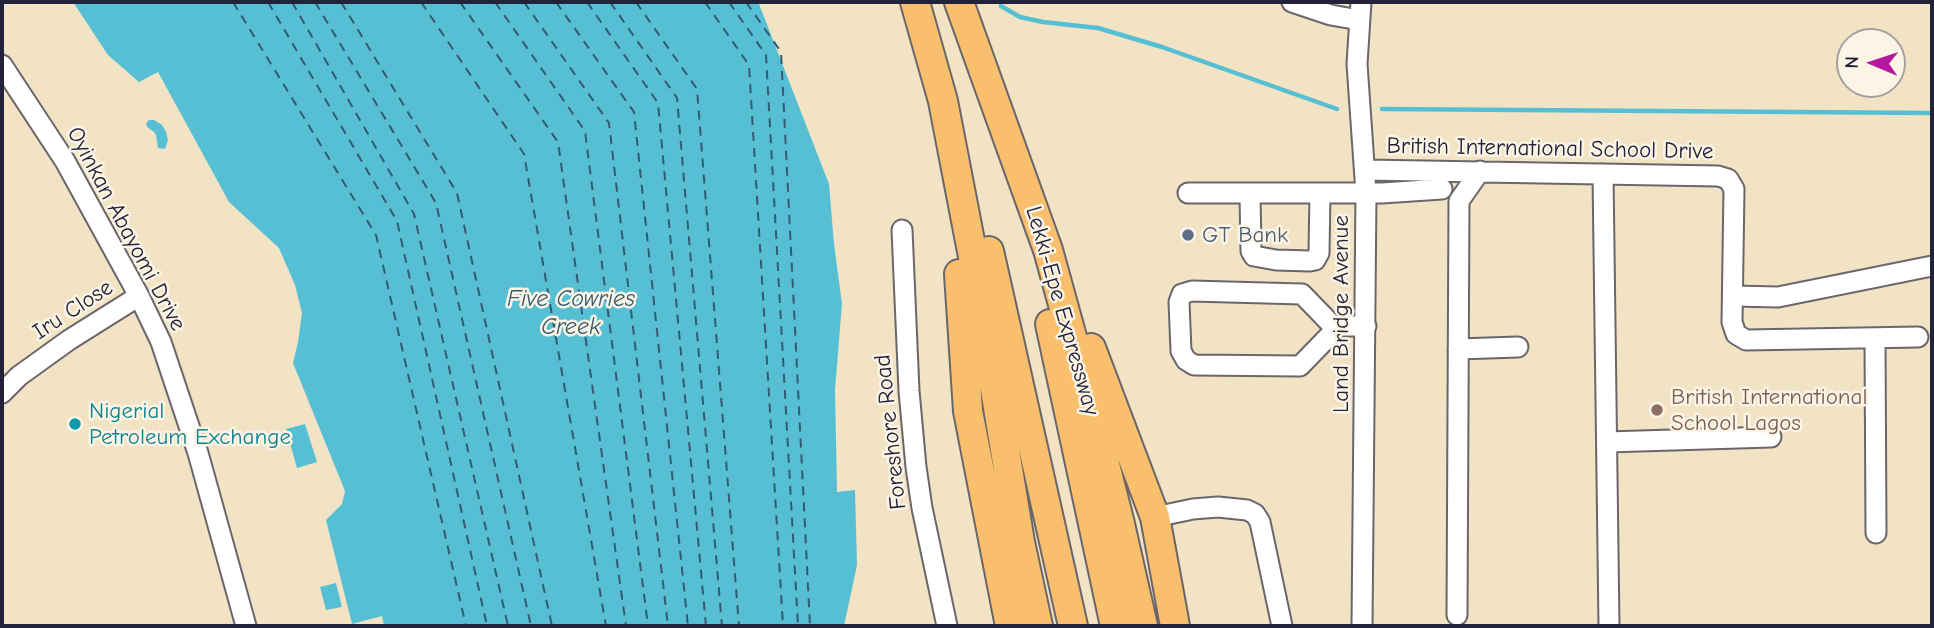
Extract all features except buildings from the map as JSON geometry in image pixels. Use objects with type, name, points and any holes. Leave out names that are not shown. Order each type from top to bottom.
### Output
[{"type":"highway","points":[[915,2],[986,238],[1073,626]]},
{"type":"highway","name":"Lekki-Epe Expressway","points":[[959,2],[1048,250],[1083,377],[1143,626]]},
{"type":"highway","points":[[943,101],[968,411],[1010,626]]},
{"type":"highway","points":[[943,101],[975,267],[1018,528],[1038,626]]},
{"type":"highway","points":[[1014,153],[1115,626]]},
{"type":"highway","points":[[1014,153],[1028,182],[1155,517],[1175,626]]},
{"type":"highway","points":[[1019,382],[1042,392],[1052,385],[1060,369]]},
{"type":"street","points":[[1292,2],[1331,15],[1360,11]]},
{"type":"street","name":"Land Bridge Avenue","points":[[1360,11],[1357,64],[1366,193],[1362,626]]},
{"type":"street","name":"Oyinkan Abayomi Drive","points":[[2,65],[65,161],[139,296],[161,342],[198,453],[246,626]]},
{"type":"street","name":"British International School Drive","points":[[1365,170],[1442,180],[1480,171],[1718,176],[1728,179],[1734,189],[1732,322],[1736,334],[1746,340],[1918,337]]},
{"type":"street","points":[[1457,615],[1459,201],[1480,171]]},
{"type":"street","points":[[1603,174],[1609,626]]},
{"type":"street","points":[[1188,192],[1382,193],[1442,180],[1459,201]]},
{"type":"street","points":[[1250,194],[1251,251],[1254,256],[1310,261],[1315,260],[1319,253],[1320,193]]},
{"type":"street","name":"Foreshore Road","points":[[902,230],[909,391],[916,467],[947,626]]},
{"type":"street","points":[[1733,296],[1779,297],[1932,266]]},
{"type":"street","points":[[1333,326],[1333,332],[1300,366],[1194,365],[1186,360],[1181,351],[1179,302],[1182,294],[1192,291],[1302,294],[1333,326],[1366,326]]},
{"type":"street","name":"Iru Close","points":[[2,393],[19,376],[139,296]]},
{"type":"street","points":[[1875,338],[1876,533]]},
{"type":"street","points":[[1458,349],[1518,348]]},
{"type":"street","points":[[1607,442],[1771,437]]},
{"type":"street","points":[[1155,517],[1219,507],[1248,510],[1255,514],[1260,522],[1282,626]]},
{"type":"water","name":"Five Cowries Creek","points":[[73,2],[763,2],[759,4],[829,184],[842,304],[835,389],[837,492],[855,490],[857,565],[844,626],[384,626],[382,616],[352,624],[326,520],[342,504],[345,491],[293,363],[302,313],[295,285],[279,248],[229,202],[158,72],[139,82],[108,55]]},
{"type":"water","points":[[149,120],[162,125],[166,132],[168,140],[165,149],[158,148],[156,135],[147,127]]},
{"type":"water","points":[[305,424],[317,462],[297,468],[286,429]]},
{"type":"water","points":[[336,583],[342,607],[326,610],[320,587]]},
{"type":"waterway","points":[[1001,6],[1020,17],[1098,28],[1162,47],[1337,109]]},
{"type":"waterway","points":[[1382,109],[1932,113]]},
{"type":"ferry route","points":[[233,2],[376,235],[466,626]]},
{"type":"ferry route","points":[[268,2],[397,221],[487,626]]},
{"type":"ferry route","points":[[292,2],[414,214],[508,626]]},
{"type":"ferry route","points":[[315,2],[436,203],[531,626]]},
{"type":"ferry route","points":[[341,2],[457,193],[552,626]]},
{"type":"ferry route","points":[[421,2],[524,154],[606,626]]},
{"type":"ferry route","points":[[460,2],[558,142],[626,626]]},
{"type":"ferry route","points":[[495,2],[585,131],[648,626]]},
{"type":"ferry route","points":[[524,2],[609,123],[668,626]]},
{"type":"ferry route","points":[[556,2],[634,112],[688,626]]},
{"type":"ferry route","points":[[587,2],[658,103],[706,626]]},
{"type":"ferry route","points":[[610,2],[677,98],[722,626]]},
{"type":"ferry route","points":[[636,2],[697,89],[739,626]]},
{"type":"ferry route","points":[[705,2],[749,65],[783,626]]},
{"type":"ferry route","points":[[729,2],[766,55],[798,626]]},
{"type":"ferry route","points":[[746,2],[781,52],[810,626]]},
{"type":"place","name":"GT Bank","points":[[1188,235]]},
{"type":"place","name":"British International School Lagos","points":[[1657,410]]},
{"type":"place","name":"Nigerial Petroleum Exchange","points":[[75,424]]}]
